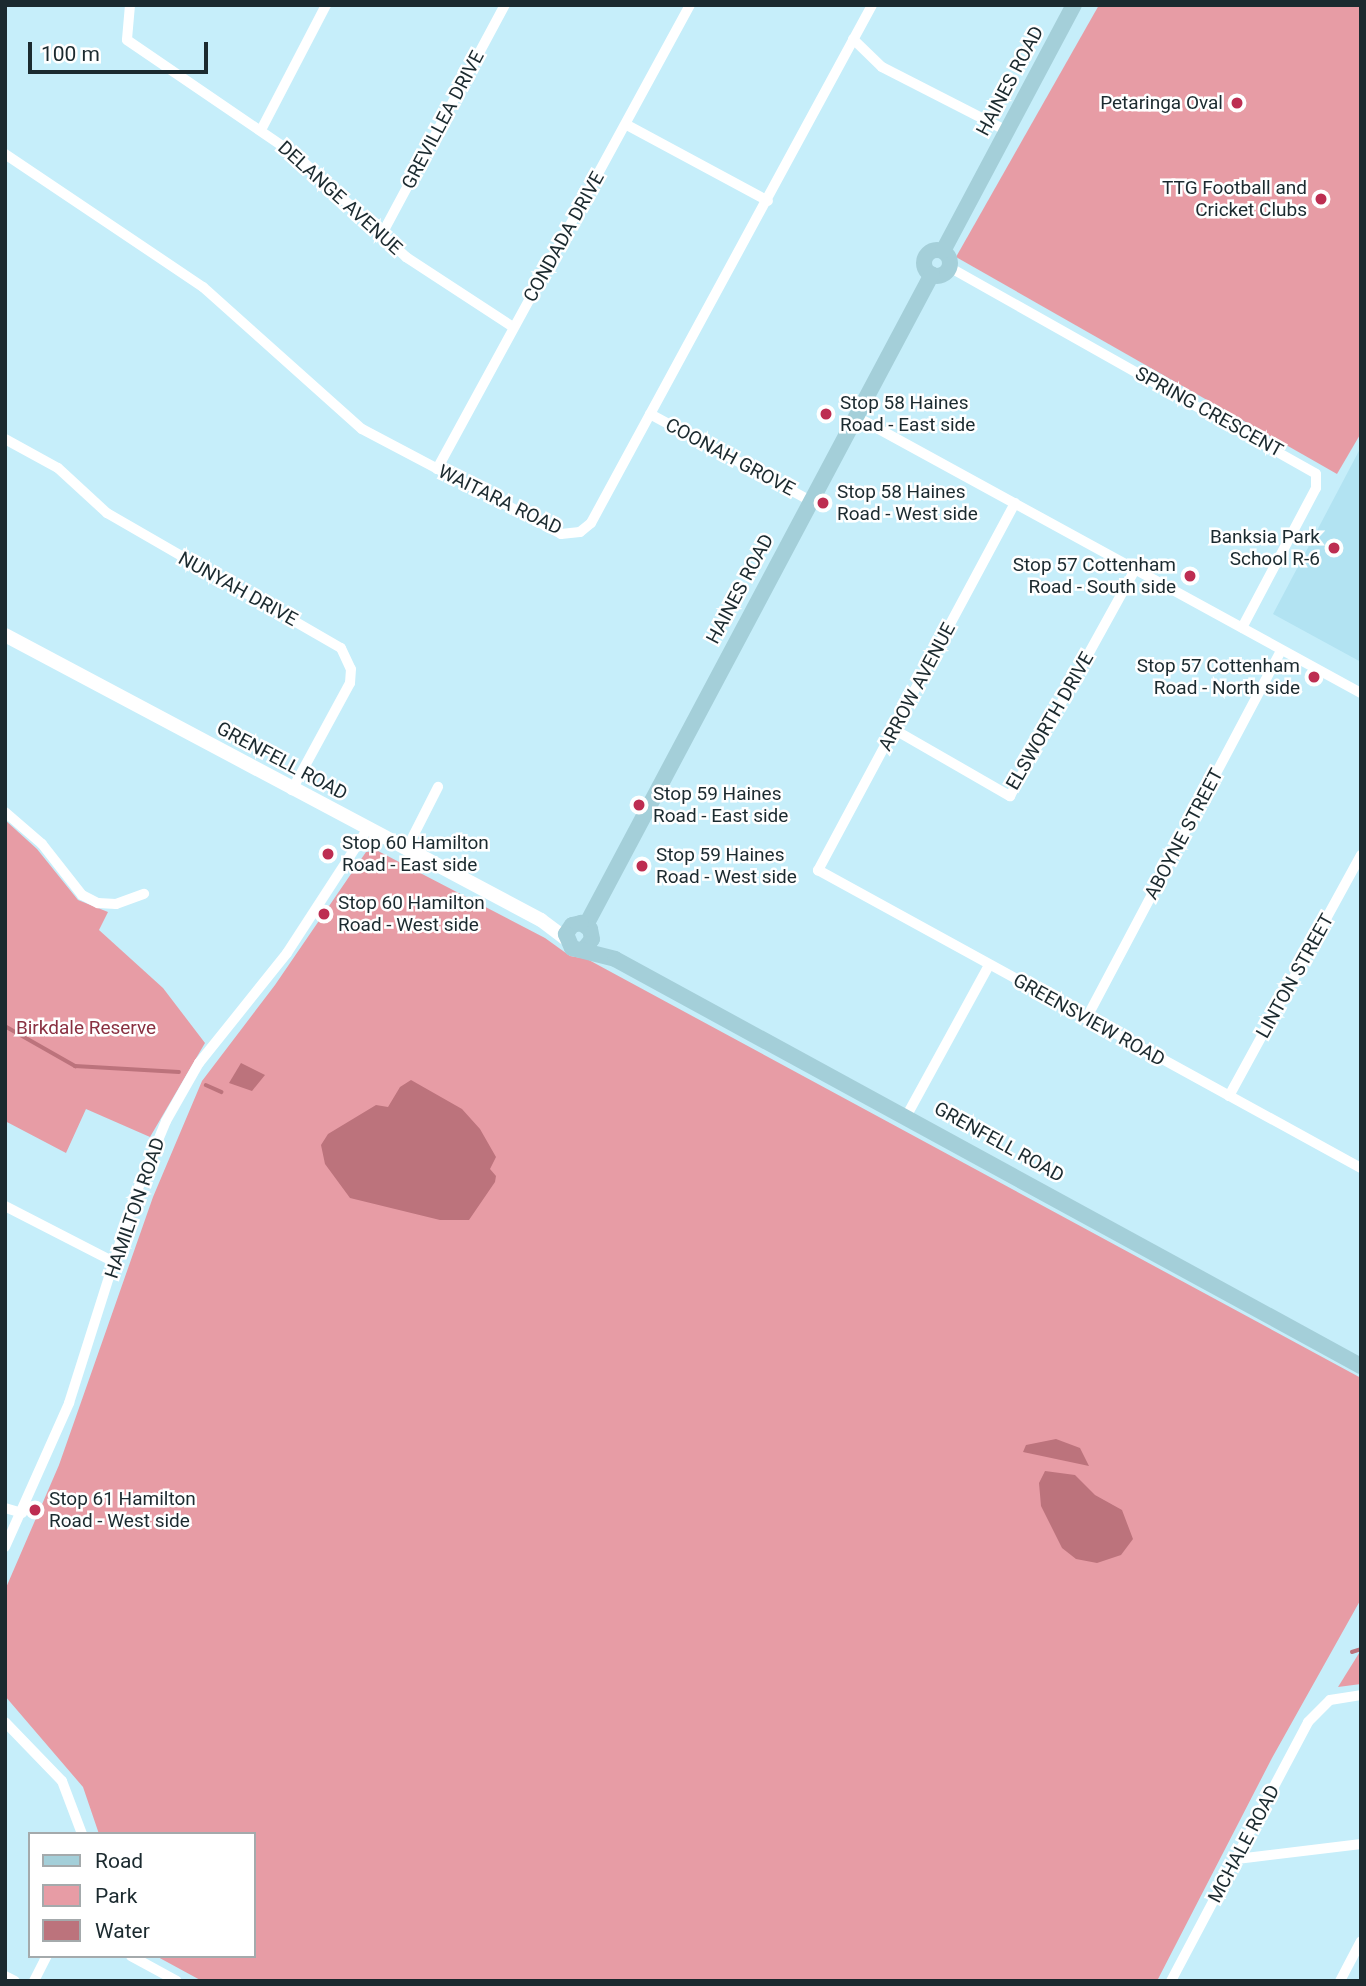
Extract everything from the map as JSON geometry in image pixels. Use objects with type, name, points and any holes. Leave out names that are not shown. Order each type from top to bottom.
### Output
[{"type":"main road","name":"HAINES ROAD","points":[[943,251],[1074,5]]},
{"type":"main road","points":[[933,250],[943,251],[949,267],[942,274],[932,274],[925,267],[926,257],[933,250]]},
{"type":"main road","name":"HAINES ROAD","points":[[580,935],[932,274]]},
{"type":"main road","name":"GRENFELL ROAD","points":[[580,935],[615,959],[907,1115],[1361,1366]]},
{"type":"street","name":"DELANGE AVENUE","points":[[130,5],[127,40],[297,156],[406,257],[513,327]]},
{"type":"street","points":[[261,130],[326,5]]},
{"type":"street","name":"GREVILLEA DRIVE","points":[[382,234],[505,5]]},
{"type":"street","name":"CONDADA DRIVE","points":[[437,469],[690,5]]},
{"type":"street","name":"WAITARA ROAD","points":[[5,153],[203,287],[362,429],[561,534],[580,532],[591,523],[872,5]]},
{"type":"street","points":[[853,39],[882,67],[1007,131]]},
{"type":"street","points":[[626,125],[768,201]]},
{"type":"street","name":"SPRING CRESCENT","points":[[949,267],[1316,474],[1316,488],[1242,628]]},
{"type":"street","name":"COONAH GROVE","points":[[650,414],[811,501]]},
{"type":"street","points":[[855,416],[1361,693]]},
{"type":"street","name":"NUNYAH DRIVE","points":[[5,439],[58,468],[107,513],[341,648],[351,669],[350,683],[292,790]]},
{"type":"street","name":"ARROW AVENUE","points":[[818,870],[1015,503]]},
{"type":"street","name":"ELSWORTH DRIVE","points":[[895,730],[1010,796],[1135,570]]},
{"type":"street","name":"GRENFELL ROAD","points":[[5,635],[367,830],[541,920],[580,935]]},
{"type":"street","name":"ABOYNE STREET","points":[[1086,1019],[1282,649]]},
{"type":"street","points":[[406,850],[438,787]]},
{"type":"street","points":[[5,812],[42,844],[82,895],[98,903],[116,904],[144,894]]},
{"type":"street","name":"HAMILTON ROAD","points":[[5,1547],[69,1403],[148,1161],[182,1091],[227,1026],[287,953],[367,830]]},
{"type":"street","name":"LINTON STREET","points":[[1229,1096],[1357,874],[1361,855]]},
{"type":"street","name":"GREENSVIEW ROAD","points":[[818,870],[1361,1168]]},
{"type":"street","points":[[907,1115],[989,965]]},
{"type":"street","points":[[5,1206],[116,1263]]},
{"type":"street","points":[[5,1508],[22,1513]]},
{"type":"street","name":"MCHALE ROAD","points":[[1171,1981],[1318,1708],[1331,1700],[1361,1695]]},
{"type":"street","points":[[5,1722],[62,1781],[81,1832]]},
{"type":"street","points":[[5,1742],[16,1734]]},
{"type":"street","points":[[1237,1859],[1361,1844]]},
{"type":"street","points":[[1340,1981],[1361,1941]]},
{"type":"street","points":[[34,1981],[46,1958]]},
{"type":"street","points":[[135,1958],[177,1981]]},
{"type":"street","points":[[1349,1965],[1361,1968]]},
{"type":"street","points":[[5,1976],[15,1981]]},
{"type":"shaded area","name":"Banksia Park School R-6","points":[[1361,447],[1361,662],[1273,614]]},
{"type":"green space","points":[[1099,5],[1361,5],[1361,433],[1337,474],[956,257]]},
{"type":"green space","name":"Birkdale Reserve","points":[[5,820],[37,849],[78,900],[108,912],[99,930],[163,988],[205,1043],[150,1137],[86,1109],[66,1153],[5,1121]]},
{"type":"green space","points":[[378,851],[545,938],[570,956],[587,959],[1361,1378],[1361,1599],[1272,1758],[1157,1981],[202,1981],[160,1958],[256,1958],[256,1832],[98,1832],[83,1787],[5,1696],[5,1590],[59,1465],[153,1197],[202,1081],[275,985],[366,852]]},
{"type":"green space","points":[[1361,1650],[1361,1684],[1338,1687]]},
{"type":"water","points":[[241,1063],[265,1075],[252,1091],[229,1083]]},
{"type":"water","points":[[411,1080],[462,1109],[480,1129],[496,1157],[490,1169],[496,1176],[495,1182],[469,1220],[440,1220],[350,1198],[325,1164],[321,1145],[328,1134],[376,1105],[388,1107],[400,1087]]},
{"type":"water","points":[[1056,1439],[1080,1448],[1089,1466],[1023,1452],[1026,1445]]},
{"type":"water","points":[[1045,1471],[1075,1475],[1095,1495],[1122,1510],[1133,1539],[1121,1555],[1097,1563],[1076,1559],[1062,1548],[1041,1506],[1039,1483]]},
{"type":"waterway","points":[[5,1026],[75,1066],[179,1072]]},
{"type":"waterway","points":[[206,1085],[222,1092]]},
{"type":"waterway","points":[[1352,1652],[1361,1649]]},
{"type":"place","name":"Petaringa Oval","points":[[1237,103]]},
{"type":"place","name":"TTG Football and Cricket Clubs","points":[[1321,199]]},
{"type":"place","name":"Stop 58 Haines Road - East side","points":[[826,414]]},
{"type":"place","name":"Stop 58 Haines Road - West side","points":[[823,503]]},
{"type":"place","name":"Banksia Park School R-6","points":[[1334,548]]},
{"type":"place","name":"Stop 57 Cottenham Road - South side","points":[[1190,576]]},
{"type":"place","name":"Stop 57 Cottenham Road - North side","points":[[1314,677]]},
{"type":"place","name":"Stop 59 Haines Road - East side","points":[[639,805]]},
{"type":"place","name":"Stop 60 Hamilton Road - East side","points":[[328,854]]},
{"type":"place","name":"Stop 59 Haines Road - West side","points":[[642,866]]},
{"type":"place","name":"Stop 60 Hamilton Road - West side","points":[[324,914]]},
{"type":"place","name":"Stop 61 Hamilton Road - West side","points":[[35,1510]]}]
